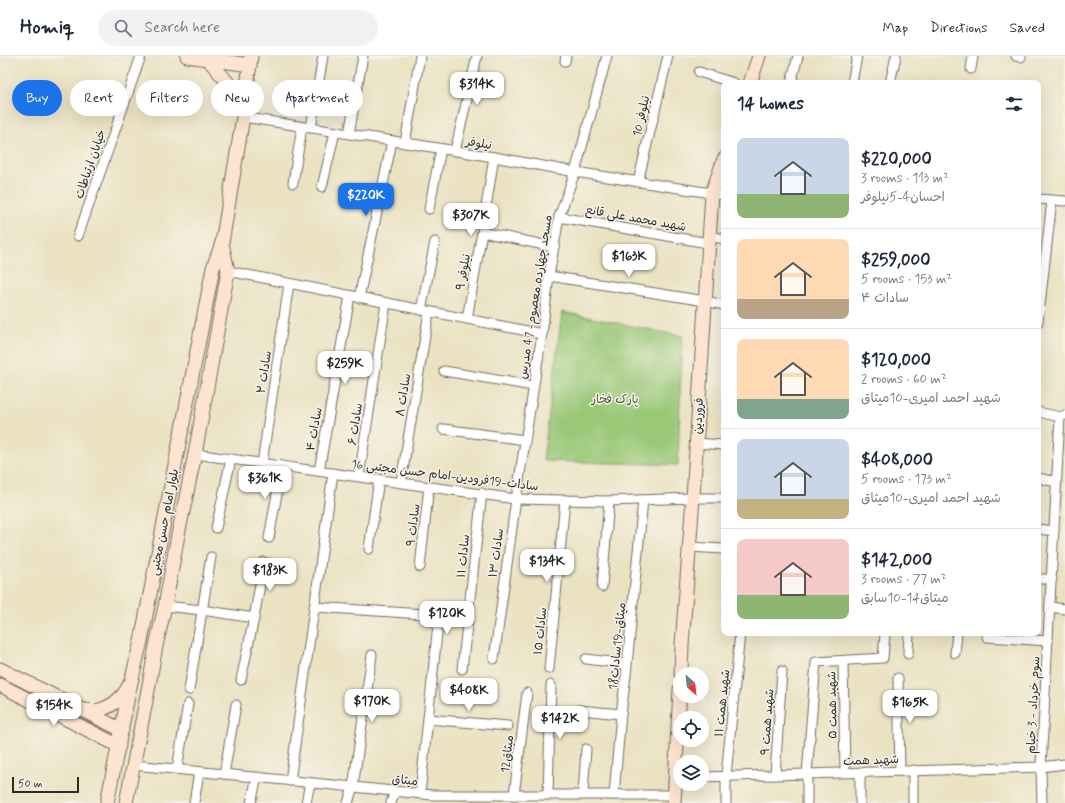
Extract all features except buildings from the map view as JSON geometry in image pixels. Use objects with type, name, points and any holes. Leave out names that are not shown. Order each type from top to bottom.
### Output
[{"type":"main road","points":[[187,56],[208,59],[251,60]]},
{"type":"main road","points":[[751,80],[759,56]]},
{"type":"main road","points":[[208,59],[226,80]]},
{"type":"main road","name":"بلوار امام حسن مجتبی","points":[[248,80],[251,60]]},
{"type":"main road","name":"بلوار امام حسن مجتبی","points":[[107,803],[142,633],[213,268],[222,243],[243,116]]},
{"type":"main road","name":"فروردین","points":[[681,667],[709,239],[721,176]]},
{"type":"main road","name":"بلوار امام حسن مجتبی","points":[[126,803],[195,454],[228,271],[222,243]]},
{"type":"main road","points":[[0,669],[122,730]]},
{"type":"main road","points":[[81,710],[100,710],[116,702],[127,690],[132,678]]},
{"type":"main road","points":[[0,685],[119,746]]},
{"type":"main road","points":[[679,755],[680,703]]},
{"type":"street","name":"خیابان ارتباطات","points":[[78,236],[141,56]]},
{"type":"street","points":[[293,183],[323,56]]},
{"type":"street","points":[[349,134],[363,56]]},
{"type":"street","points":[[405,143],[420,56]]},
{"type":"street","points":[[455,151],[478,56]]},
{"type":"street","name":"مسجد چهارده معصوم- 47 مدرس","points":[[516,498],[559,217],[574,172],[608,56]]},
{"type":"street","name":"نیلوفر 10","points":[[638,182],[668,56]]},
{"type":"street","points":[[792,80],[798,56]]},
{"type":"street","points":[[853,80],[857,56]]},
{"type":"street","points":[[891,80],[896,56]]},
{"type":"street","points":[[971,69],[973,56]]},
{"type":"street","points":[[699,72],[724,80]]},
{"type":"street","name":"نیلوفر","points":[[262,116],[306,128],[718,194]]},
{"type":"street","points":[[322,187],[335,132]]},
{"type":"street","points":[[359,298],[392,141]]},
{"type":"street","points":[[429,209],[441,149]]},
{"type":"street","name":"نیلوفر ۹","points":[[467,319],[494,157]]},
{"type":"street","points":[[1041,199],[1065,201]]},
{"type":"street","points":[[1041,296],[1052,200]]},
{"type":"street","name":"شهید محمد علی قانع","points":[[559,217],[709,239],[721,239]]},
{"type":"street","points":[[482,232],[554,247]]},
{"type":"street","name":"سادات ۸","points":[[401,482],[435,242]]},
{"type":"street","points":[[228,271],[542,334]]},
{"type":"street","points":[[549,276],[705,301],[721,305]]},
{"type":"street","name":"سادات ۲","points":[[262,463],[289,284]]},
{"type":"street","name":"سادات ۴","points":[[319,471],[350,296]]},
{"type":"street","name":"سادات ۶","points":[[359,476],[386,303]]},
{"type":"street","points":[[444,371],[533,386]]},
{"type":"street","points":[[1041,412],[1063,416]]},
{"type":"street","name":"سوم خرداد - 3 خیام","points":[[1042,803],[1041,767],[1057,482],[1063,416]]},
{"type":"street","points":[[443,428],[525,440]]},
{"type":"street","points":[[696,443],[721,445]]},
{"type":"street","name":"سادات-19فرودین-امام حسن مجتبی 16","points":[[195,454],[516,498],[609,501],[721,498]]},
{"type":"street","points":[[216,528],[231,459]]},
{"type":"street","points":[[269,538],[282,466]]},
{"type":"street","points":[[290,781],[333,473]]},
{"type":"street","points":[[369,549],[379,479]]},
{"type":"street","points":[[1041,479],[1057,482]]},
{"type":"street","name":"سادات ۹","points":[[420,567],[429,486]]},
{"type":"street","name":"سادات ۱۱","points":[[462,669],[482,493]]},
{"type":"street","name":"سادات ۱۳","points":[[494,659],[516,498]]},
{"type":"street","name":"سادات ۱۵","points":[[549,669],[565,500]]},
{"type":"street","name":"18میثاق-19سادات","points":[[614,795],[643,500]]},
{"type":"street","points":[[602,587],[609,501]]},
{"type":"street","points":[[1041,530],[1054,531]]},
{"type":"street","points":[[689,547],[721,548]]},
{"type":"street","points":[[190,690],[211,557]]},
{"type":"street","points":[[241,680],[264,562]]},
{"type":"street","points":[[1041,579],[1052,579]]},
{"type":"street","points":[[165,606],[254,618]]},
{"type":"street","points":[[1050,607],[1065,609]]},
{"type":"street","points":[[314,608],[439,615],[420,794]]},
{"type":"street","name":"شهید همت ۱۱","points":[[726,803],[726,776],[740,636]]},
{"type":"street","points":[[807,803],[807,774],[816,662],[883,658],[885,636]]},
{"type":"street","points":[[908,654],[909,636]]},
{"type":"street","points":[[955,653],[957,636]]},
{"type":"street","points":[[988,638],[1048,641]]},
{"type":"street","points":[[348,803],[352,787],[372,655]]},
{"type":"street","points":[[586,659],[627,664]]},
{"type":"street","name":"شهید همت ۵","points":[[843,661],[845,772]]},
{"type":"street","name":"شهید همت ۹","points":[[775,775],[782,671]]},
{"type":"street","points":[[898,678],[900,771]]},
{"type":"street","points":[[548,795],[551,685]]},
{"type":"street","name":"12میثاق","points":[[514,795],[527,693]]},
{"type":"street","points":[[177,769],[188,704]]},
{"type":"street","points":[[224,774],[236,705]]},
{"type":"street","points":[[579,710],[621,714]]},
{"type":"street","points":[[428,719],[508,726]]},
{"type":"street","points":[[583,795],[586,749]]},
{"type":"street","name":"شهید همت","points":[[709,777],[1041,767],[1065,764]]},
{"type":"street","name":"میثاق","points":[[134,765],[395,791],[420,794],[434,799],[495,799],[514,795],[614,795],[674,799]]},
{"type":"street","points":[[913,770],[913,803]]},
{"type":"street","points":[[194,803],[199,772]]},
{"type":"street","points":[[860,772],[860,803]]},
{"type":"street","points":[[251,803],[257,777]]},
{"type":"street","points":[[306,803],[310,783]]},
{"type":"street","points":[[391,803],[395,791]]},
{"type":"green space","name":"پارک فخار","points":[[562,312],[682,336],[678,465],[543,461]]}]
